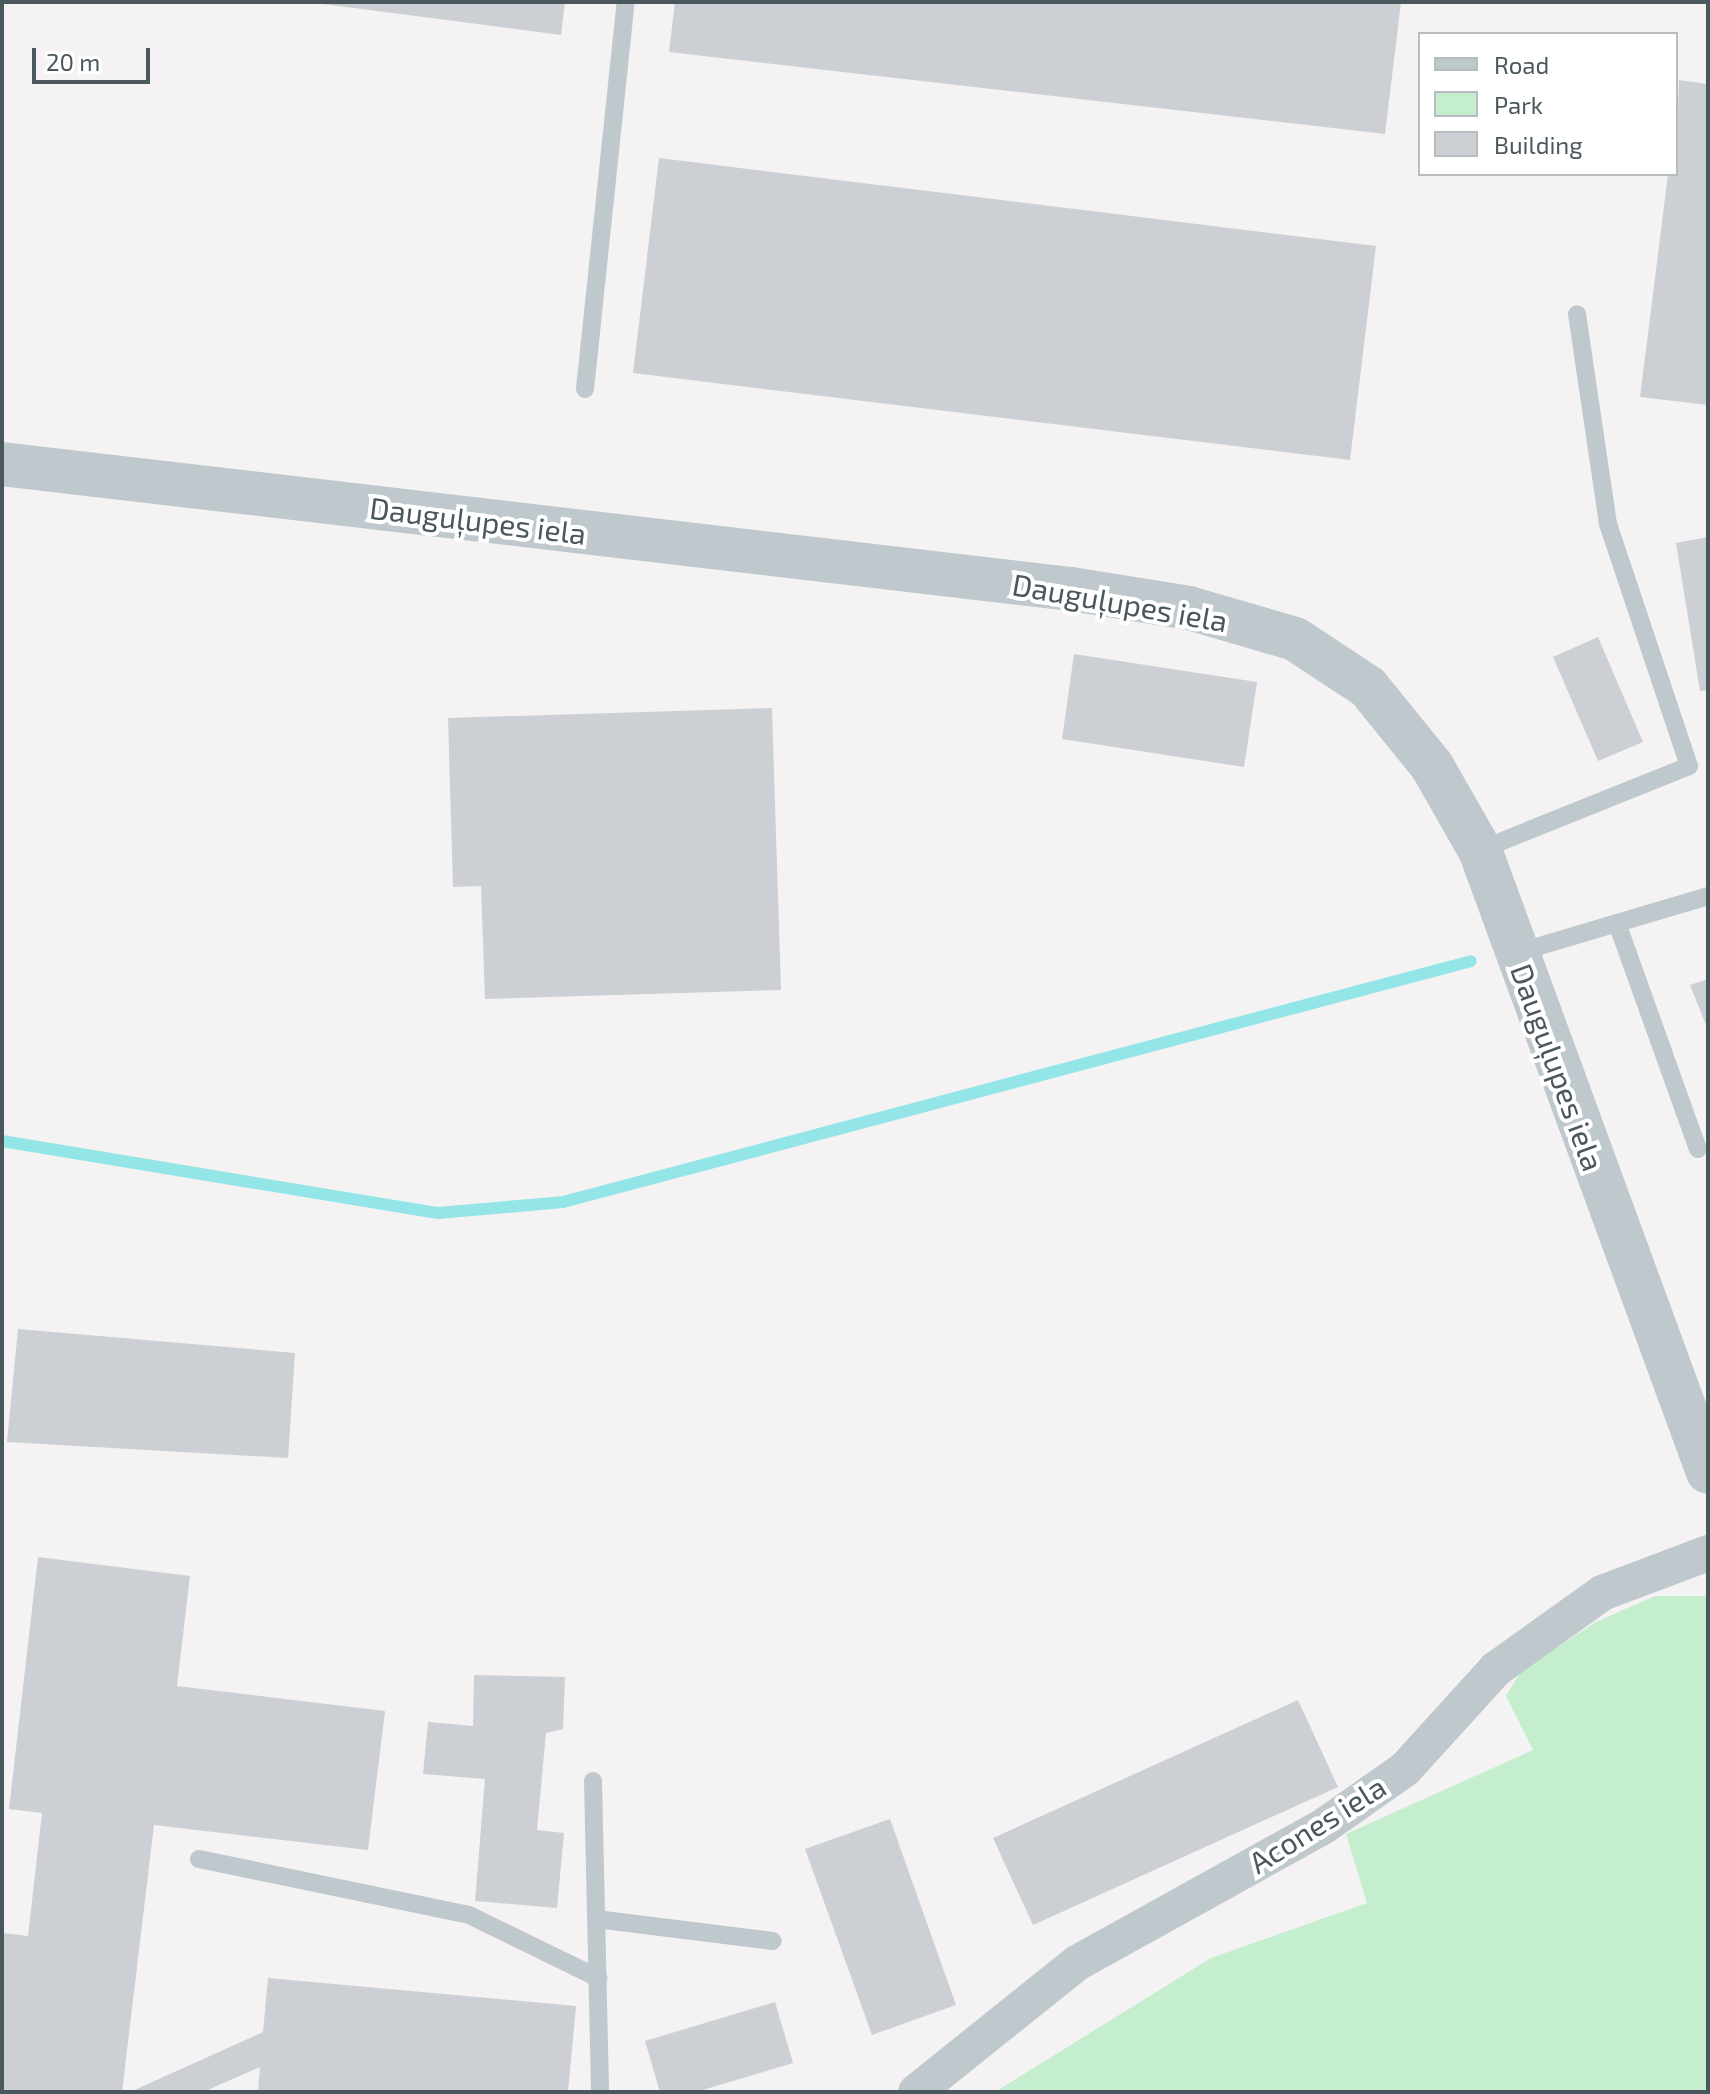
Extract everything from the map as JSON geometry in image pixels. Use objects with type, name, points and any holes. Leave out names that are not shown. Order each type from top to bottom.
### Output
[{"type":"street","name":"Dauguļupes iela","points":[[2,464],[1071,589],[1189,608],[1295,639],[1368,687],[1432,766],[1480,850],[1708,1472]]},
{"type":"street","name":"Acones iela","points":[[916,2092],[1077,1963],[1324,1826],[1405,1769],[1496,1669],[1602,1593],[1708,1553]]},
{"type":"lane","points":[[585,389],[626,2]]},
{"type":"lane","points":[[1480,850],[1689,766],[1608,524],[1577,314]]},
{"type":"lane","points":[[1516,953],[1708,896]]},
{"type":"lane","points":[[1617,923],[1698,1149]]},
{"type":"lane","points":[[593,1781],[600,2092]]},
{"type":"lane","points":[[199,1859],[469,1915],[598,1978]]},
{"type":"lane","points":[[596,1919],[773,1941]]},
{"type":"green space","points":[[1655,1596],[1708,1596],[1708,2092],[995,2092],[1211,1958],[1367,1903],[1346,1834],[1533,1750],[1506,1696],[1521,1671],[1596,1622]]},
{"type":"building","points":[[308,2],[565,2],[561,35]]},
{"type":"building","points":[[675,2],[1401,2],[1385,134],[669,52]]},
{"type":"building","points":[[1679,80],[1708,84],[1708,405],[1640,397],[1668,176],[1678,176]]},
{"type":"building","points":[[659,158],[1376,246],[1350,460],[633,373]]},
{"type":"building","points":[[1708,537],[1708,690],[1700,691],[1676,543]]},
{"type":"building","points":[[1598,637],[1643,742],[1598,761],[1553,657]]},
{"type":"building","points":[[1074,654],[1257,682],[1244,767],[1062,739]]},
{"type":"building","points":[[772,708],[781,990],[485,999],[481,886],[453,887],[448,718]]},
{"type":"building","points":[[1708,979],[1708,1030],[1690,985]]},
{"type":"building","points":[[18,1329],[295,1353],[288,1458],[7,1442]]},
{"type":"building","points":[[38,1557],[190,1576],[177,1686],[385,1711],[368,1850],[154,1825],[122,2092],[2,2092],[2,1933],[28,1936],[42,1813],[9,1809]]},
{"type":"building","points":[[474,1675],[565,1677],[563,1729],[546,1733],[537,1830],[564,1833],[557,1908],[475,1901],[485,1779],[423,1774],[428,1722],[473,1726]]},
{"type":"building","points":[[1298,1700],[1338,1787],[1033,1925],[993,1838]]},
{"type":"building","points":[[890,1819],[956,2005],[872,2035],[805,1849]]},
{"type":"building","points":[[268,1978],[576,2006],[568,2092],[258,2092],[260,2067],[203,2092],[130,2092],[263,2032]]},
{"type":"building","points":[[775,2002],[793,2063],[696,2092],[660,2092],[645,2041]]},
{"type":"waterway","points":[[2,1141],[438,1213],[563,1202],[1471,961]]}]
